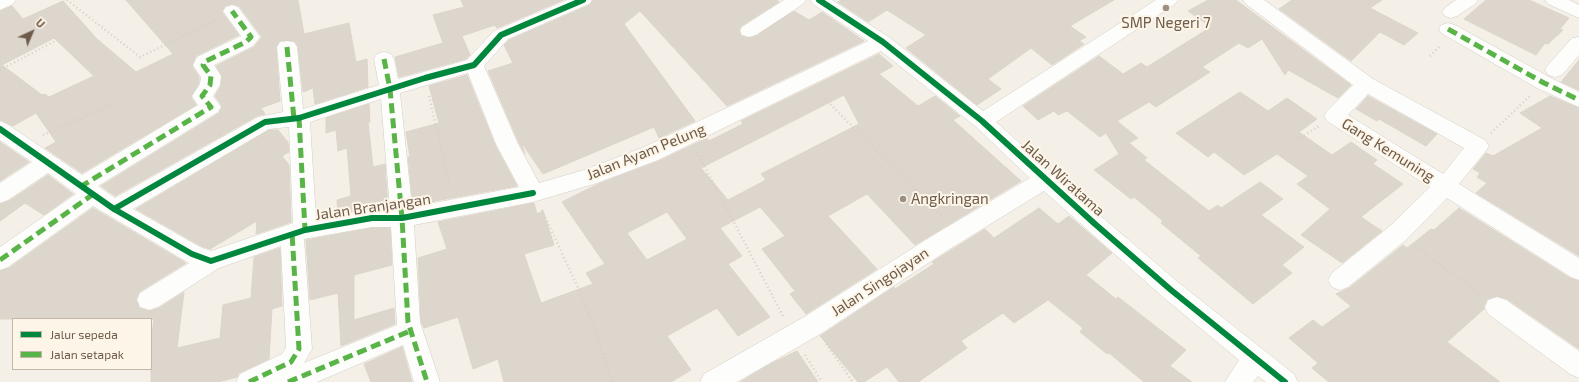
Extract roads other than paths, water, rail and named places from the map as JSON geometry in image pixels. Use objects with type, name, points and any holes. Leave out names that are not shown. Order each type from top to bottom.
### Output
[{"type":"street","points":[[0,4],[7,0]]},
{"type":"street","points":[[114,209],[265,122],[296,118],[425,78],[474,65],[501,35],[583,0]]},
{"type":"street","points":[[749,31],[797,0]]},
{"type":"street","name":"Jalan Wiratama","points":[[819,0],[883,42],[982,121],[1170,290],[1284,382]]},
{"type":"street","points":[[982,121],[1169,0]]},
{"type":"street","points":[[1252,0],[1366,84],[1478,146],[1445,186],[1398,233],[1340,280]]},
{"type":"street","points":[[1469,0],[1450,21],[1549,76],[1579,100]]},
{"type":"street","points":[[1554,0],[1579,12]]},
{"type":"street","points":[[0,260],[86,191],[210,109],[211,107],[201,95],[210,85],[211,76],[203,65],[204,62],[246,42],[251,37],[232,11]]},
{"type":"street","name":"Jalan Ayam Pelung","points":[[533,193],[618,166],[688,136],[883,42]]},
{"type":"street","points":[[1549,76],[1579,43]]},
{"type":"street","points":[[252,382],[291,362],[299,349],[296,118],[287,47]]},
{"type":"street","points":[[384,59],[390,89],[402,218],[408,322],[427,382]]},
{"type":"street","points":[[474,65],[507,144],[533,193]]},
{"type":"street","name":"Gang Kemuning","points":[[1366,84],[1334,116],[1579,270]]},
{"type":"street","points":[[0,129],[46,163],[114,209],[192,254],[211,261]]},
{"type":"street","points":[[0,194],[46,163]]},
{"type":"street","name":"Jalan Singojayan","points":[[713,382],[803,331],[958,232],[1046,179]]},
{"type":"street","name":"Jalan Branjangan","points":[[149,300],[211,261],[298,231],[372,218],[402,218],[533,193]]},
{"type":"street","points":[[1497,307],[1579,366]]},
{"type":"street","points":[[288,382],[410,331]]},
{"type":"street","points":[[1238,382],[1255,359]]},
{"type":"place","name":"SMP Negeri 7","points":[[1166,8]]},
{"type":"place","name":"Angkringan","points":[[903,199]]}]
